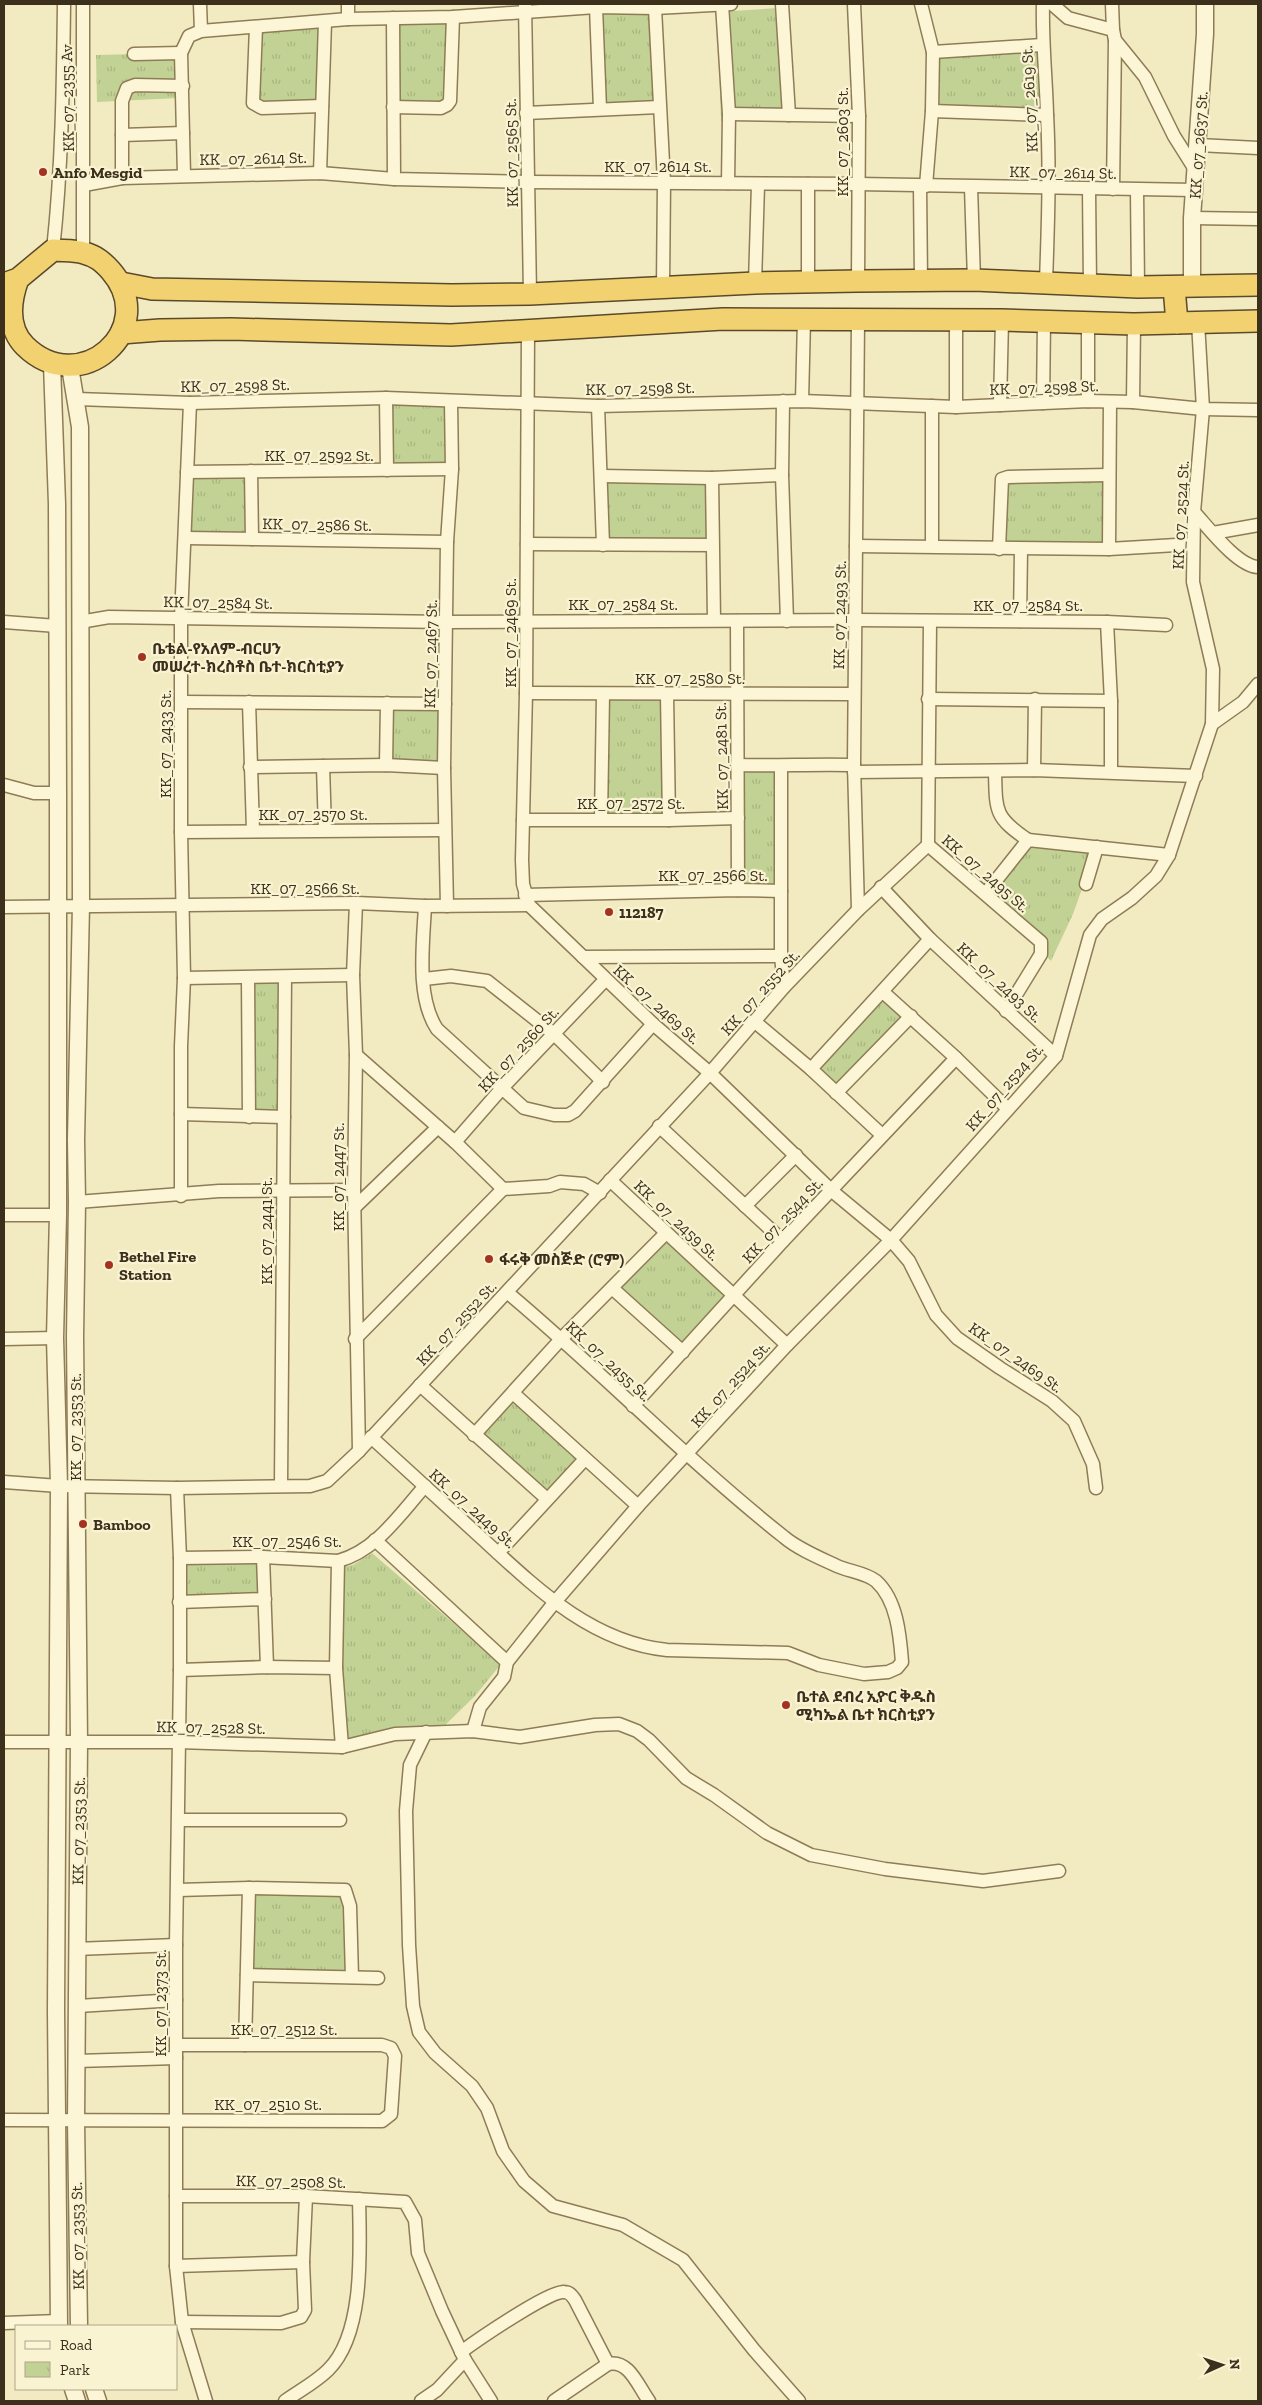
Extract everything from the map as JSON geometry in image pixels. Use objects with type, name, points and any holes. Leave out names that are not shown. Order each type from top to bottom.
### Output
[{"type":"highway","points":[[53,250],[83,252],[100,259],[121,283],[127,308],[121,333],[109,351],[91,362],[61,366],[36,357],[9,327],[12,295],[11,281],[53,250]]},
{"type":"highway","points":[[121,283],[152,289],[351,294],[530,294],[755,283],[858,281],[974,280],[1138,287],[1258,284]]},
{"type":"highway","points":[[1183,286],[1188,323]]},
{"type":"highway","points":[[121,333],[213,329],[452,335],[723,319],[1002,320],[1134,324],[1258,321]]},
{"type":"street","name":"KK_07_2355 Av","points":[[53,250],[62,156],[64,4]]},
{"type":"street","name":"KK_07_2355 Av","points":[[83,4],[83,252]]},
{"type":"street","points":[[200,4],[201,31]]},
{"type":"street","points":[[348,4],[348,19]]},
{"type":"street","points":[[722,4],[729,114],[728,183]]},
{"type":"street","points":[[184,175],[181,53],[189,36],[201,31],[348,19],[453,17],[525,8],[655,8],[731,4]]},
{"type":"street","points":[[782,4],[789,115]]},
{"type":"street","points":[[854,4],[859,4]]},
{"type":"street","name":"KK_07_2603 St.","points":[[854,4],[859,116],[858,281]]},
{"type":"street","points":[[920,4],[933,52],[932,111],[923,186],[921,281]]},
{"type":"street","name":"KK_07_2619 St.","points":[[1043,4],[1042,45],[1048,115],[1049,187],[1046,282]]},
{"type":"street","points":[[1052,4],[1068,18],[1114,35],[1145,77],[1174,136],[1196,171]]},
{"type":"street","points":[[1112,4],[1114,35],[1113,189]]},
{"type":"street","name":"KK_07_2637 St.","points":[[1183,286],[1196,171],[1205,4]]},
{"type":"street","points":[[596,7],[600,110]]},
{"type":"street","name":"KK_07_2565 St.","points":[[525,8],[530,294]]},
{"type":"street","points":[[655,8],[664,182],[663,287]]},
{"type":"street","points":[[393,107],[441,108],[447,106],[451,95],[453,17]]},
{"type":"street","points":[[393,18],[394,179]]},
{"type":"street","points":[[320,173],[325,22]]},
{"type":"street","points":[[256,27],[253,103],[262,108],[322,106]]},
{"type":"street","points":[[933,52],[1042,45]]},
{"type":"street","points":[[134,54],[181,53]]},
{"type":"street","points":[[122,178],[122,101],[127,88],[135,85],[183,86]]},
{"type":"street","points":[[526,112],[659,107]]},
{"type":"street","points":[[932,111],[1048,115]]},
{"type":"street","points":[[729,114],[859,116]]},
{"type":"street","points":[[122,135],[183,133]]},
{"type":"street","points":[[1198,144],[1258,148]]},
{"type":"street","name":"KK_07_2614 St.","points":[[84,185],[122,178],[320,173],[394,179],[528,182],[858,184],[1194,190]]},
{"type":"street","points":[[755,283],[758,184]]},
{"type":"street","points":[[808,184],[808,283]]},
{"type":"street","points":[[971,187],[974,280]]},
{"type":"street","points":[[1089,189],[1090,285]]},
{"type":"street","points":[[1137,190],[1138,287]]},
{"type":"street","points":[[1192,218],[1258,219]]},
{"type":"street","points":[[802,401],[804,320]]},
{"type":"street","name":"KK_07_2493 St.","points":[[858,320],[856,402],[857,620],[854,694],[858,910]]},
{"type":"street","points":[[1000,405],[1002,320]]},
{"type":"street","points":[[956,321],[956,407]]},
{"type":"street","points":[[1043,403],[1044,321]]},
{"type":"street","points":[[1088,322],[1088,401]]},
{"type":"street","name":"KK_07_2524 St.","points":[[473,1731],[480,1707],[504,1677],[507,1662],[554,1603],[638,1506],[788,1345],[891,1240],[1056,1056],[1090,936],[1102,919],[1132,898],[1156,876],[1169,855],[1212,724],[1213,669],[1193,582],[1194,512],[1203,409],[1188,323]]},
{"type":"street","points":[[1133,402],[1134,324]]},
{"type":"street","name":"KK_07_2469 St.","points":[[528,332],[529,402],[523,820],[523,884],[527,900],[605,980],[710,1073],[832,1191],[891,1240],[909,1262],[936,1315],[957,1338],[1052,1401],[1074,1421],[1093,1464],[1096,1488]]},
{"type":"street","name":"KK_07_2353 St.","points":[[4,2323],[59,2323],[56,2120],[57,1742],[75,1337],[77,1235],[76,1130],[81,905],[80,427],[77,399],[61,366]]},
{"type":"street","name":"KK_07_2353 St.","points":[[61,366],[57,504],[58,1234],[55,1338],[67,1486],[79,1742],[76,1950],[78,2006],[76,2121],[79,2325]]},
{"type":"street","points":[[386,398],[387,470]]},
{"type":"street","name":"KK_07_2598 St.","points":[[77,399],[190,404],[386,398],[598,406],[802,401],[956,407],[1088,401],[1133,402],[1203,409],[1258,410]]},
{"type":"street","name":"KK_07_2467 St.","points":[[447,906],[444,768],[448,542],[452,469],[451,401]]},
{"type":"street","points":[[783,401],[782,474],[787,621]]},
{"type":"street","points":[[1109,549],[1108,475],[1110,402]]},
{"type":"street","name":"KK_07_2433 St.","points":[[184,978],[181,832],[181,618],[186,538],[190,404]]},
{"type":"street","points":[[598,406],[603,545]]},
{"type":"street","points":[[932,406],[932,546]]},
{"type":"street","name":"KK_07_2592 St.","points":[[187,472],[452,469]]},
{"type":"street","points":[[251,472],[252,539]]},
{"type":"street","points":[[602,476],[712,478],[782,474]]},
{"type":"street","points":[[999,550],[1002,479],[1008,477],[1108,475]]},
{"type":"street","points":[[712,478],[714,620]]},
{"type":"street","points":[[1194,512],[1242,561],[1255,567],[1258,579]]},
{"type":"street","points":[[1213,533],[1258,525]]},
{"type":"street","name":"KK_07_2586 St.","points":[[186,538],[448,542]]},
{"type":"street","points":[[527,544],[712,545]]},
{"type":"street","points":[[856,546],[932,546],[999,550],[1109,549],[1193,544]]},
{"type":"street","points":[[1020,621],[1021,549]]},
{"type":"street","name":"KK_07_2584 St.","points":[[80,622],[109,617],[446,622],[526,620],[1020,621],[1166,625]]},
{"type":"street","name":"KK_07_2481 St.","points":[[737,621],[738,890]]},
{"type":"street","points":[[4,622],[57,626]]},
{"type":"street","name":"KK_07_2495 St.","points":[[930,622],[928,845],[986,893],[1041,942],[1042,946],[1041,954],[1006,1011]]},
{"type":"street","points":[[1107,622],[1111,701],[1111,771]]},
{"type":"street","points":[[1212,724],[1243,702],[1258,684]]},
{"type":"street","name":"KK_07_2580 St.","points":[[526,693],[854,694]]},
{"type":"street","points":[[601,819],[603,694]]},
{"type":"street","points":[[667,694],[669,820]]},
{"type":"street","points":[[928,699],[1111,701]]},
{"type":"street","points":[[1034,770],[1035,699]]},
{"type":"street","points":[[182,702],[445,704]]},
{"type":"street","points":[[248,702],[253,830]]},
{"type":"street","points":[[386,765],[387,703]]},
{"type":"street","points":[[738,765],[781,767],[815,764],[854,769],[929,772],[1111,771],[1196,776]]},
{"type":"street","points":[[250,767],[386,765],[444,768]]},
{"type":"street","points":[[323,766],[325,830]]},
{"type":"street","points":[[781,767],[781,956],[784,987]]},
{"type":"street","points":[[995,771],[997,810],[1010,828],[1028,840],[1169,855]]},
{"type":"street","points":[[4,785],[34,793],[58,793]]},
{"type":"street","name":"KK_07_2572 St.","points":[[523,820],[738,818]]},
{"type":"street","name":"KK_07_2570 St.","points":[[181,832],[445,830]]},
{"type":"street","points":[[986,893],[1028,840]]},
{"type":"street","name":"KK_07_2552 St.","points":[[4,1482],[67,1486],[177,1488],[310,1486],[327,1482],[359,1452],[371,1437],[508,1293],[659,1126],[710,1073],[784,987],[881,887],[928,845]]},
{"type":"street","points":[[1086,884],[1097,847]]},
{"type":"street","name":"KK_07_2493 St.","points":[[881,887],[930,939],[1056,1056]]},
{"type":"street","name":"KK_07_2566 St.","points":[[4,907],[356,903],[447,906],[527,900],[738,890],[781,891]]},
{"type":"street","name":"KK_07_2447 St.","points":[[356,903],[353,975],[356,1055],[354,1208],[355,1338],[359,1452]]},
{"type":"street","points":[[425,906],[422,947],[424,1003],[429,1017],[437,1029],[524,1108],[540,1113],[568,1115],[575,1112],[653,1024]]},
{"type":"street","points":[[811,1069],[930,939]]},
{"type":"street","points":[[583,957],[781,956]]},
{"type":"street","points":[[181,1196],[184,978],[353,975]]},
{"type":"street","points":[[424,979],[451,976],[487,981],[554,1034],[603,1082]]},
{"type":"street","name":"KK_07_2441 St.","points":[[281,1485],[285,977]]},
{"type":"street","points":[[248,978],[249,1117]]},
{"type":"street","name":"KK_07_2560 St.","points":[[455,1142],[503,1087],[605,980]]},
{"type":"street","points":[[883,992],[956,1058],[1008,1109]]},
{"type":"street","points":[[836,1093],[911,1016]]},
{"type":"street","points":[[754,1021],[811,1069],[882,1135]]},
{"type":"street","points":[[356,1055],[455,1142],[503,1189]]},
{"type":"street","name":"KK_07_2544 St.","points":[[633,1406],[783,1241],[956,1058]]},
{"type":"street","points":[[181,1114],[284,1117]]},
{"type":"street","points":[[659,1126],[783,1241]]},
{"type":"street","points":[[354,1208],[438,1127]]},
{"type":"street","points":[[745,1206],[796,1155]]},
{"type":"street","name":"KK_07_2459 St.","points":[[610,1180],[788,1345]]},
{"type":"street","points":[[355,1338],[503,1189],[549,1186],[560,1182],[584,1184],[600,1192]]},
{"type":"street","points":[[77,1202],[181,1196],[220,1191],[354,1190]]},
{"type":"street","points":[[4,1215],[58,1215]]},
{"type":"street","points":[[474,1435],[562,1338],[666,1233]]},
{"type":"street","points":[[58,1234],[77,1235]]},
{"type":"street","points":[[612,1288],[683,1352]]},
{"type":"street","name":"KK_07_2455 St.","points":[[508,1293],[562,1338],[687,1455],[786,1539],[837,1566],[875,1580],[891,1600],[900,1642],[902,1662],[897,1668],[888,1672],[864,1674],[819,1665],[788,1653],[732,1653],[648,1648],[613,1638],[554,1603]]},
{"type":"street","points":[[4,1339],[55,1338]]},
{"type":"street","points":[[420,1385],[547,1499]]},
{"type":"street","points":[[513,1393],[638,1506]]},
{"type":"street","name":"KK_07_2449 St.","points":[[371,1437],[554,1603]]},
{"type":"street","points":[[498,1553],[585,1459]]},
{"type":"street","name":"KK_07_2546 St.","points":[[180,1558],[263,1557],[338,1561],[366,1550],[425,1486]]},
{"type":"street","name":"KK_07_2373 St.","points":[[177,1488],[180,1558],[178,1742],[180,1820],[176,1945],[176,2266],[182,2322],[206,2401]]},
{"type":"street","points":[[376,1540],[507,1662]]},
{"type":"street","points":[[263,1557],[267,1666]]},
{"type":"street","points":[[338,1561],[336,1668],[342,1747]]},
{"type":"street","points":[[179,1602],[265,1599]]},
{"type":"street","points":[[180,1670],[267,1666],[336,1668]]},
{"type":"street","name":"KK_07_2528 St.","points":[[4,1742],[178,1742],[342,1747],[395,1734],[473,1731],[520,1737],[596,1725],[619,1724],[637,1731],[649,1740],[686,1778],[714,1795],[767,1834],[811,1855],[885,1870],[983,1881],[1060,1871]]},
{"type":"street","points":[[426,1732],[410,1766],[406,1811],[409,1945],[413,2006],[419,2032],[435,2053],[477,2093],[488,2108],[503,2150],[524,2181],[553,2206],[622,2225],[683,2260],[754,2350],[800,2401]]},
{"type":"street","points":[[180,1820],[340,1820]]},
{"type":"street","points":[[245,2045],[249,1888]]},
{"type":"street","points":[[178,1890],[249,1888],[346,1890],[350,1906],[352,1977]]},
{"type":"street","points":[[76,1950],[176,1945]]},
{"type":"street","points":[[248,1975],[378,1978]]},
{"type":"street","points":[[78,2006],[176,2000]]},
{"type":"street","name":"KK_07_2512 St.","points":[[77,2061],[245,2045],[382,2045],[391,2048]]},
{"type":"street","name":"KK_07_2510 St.","points":[[4,2120],[382,2121],[390,2114],[392,2105],[395,2056],[391,2048]]},
{"type":"street","name":"KK_07_2508 St.","points":[[176,2196],[306,2196],[406,2202],[414,2220],[418,2253],[423,2267],[463,2356]]},
{"type":"street","points":[[182,2322],[281,2323],[301,2317],[305,2310],[303,2262],[306,2196]]},
{"type":"street","points":[[285,2401],[328,2370],[347,2344],[359,2283],[359,2200]]},
{"type":"street","points":[[176,2266],[303,2262]]},
{"type":"street","points":[[421,2401],[437,2390],[463,2356],[505,2321],[550,2295],[562,2291],[571,2294],[575,2300],[608,2364]]},
{"type":"street","points":[[463,2356],[491,2401]]},
{"type":"street","points":[[554,2401],[608,2364],[616,2362],[624,2365],[648,2401]]},
{"type":"green space","points":[[658,6],[659,107],[600,109],[594,7]]},
{"type":"green space","points":[[779,8],[784,121],[721,121],[717,12]]},
{"type":"green space","points":[[453,17],[447,105],[393,107],[393,18]]},
{"type":"green space","points":[[325,22],[322,106],[253,103],[256,27]]},
{"type":"green space","points":[[1042,45],[1047,115],[932,111],[933,52]]},
{"type":"green space","points":[[178,53],[179,98],[97,102],[96,55]]},
{"type":"green space","points":[[388,398],[451,400],[452,469],[387,470]]},
{"type":"green space","points":[[251,471],[252,539],[186,538],[187,472]]},
{"type":"green space","points":[[1108,475],[1109,549],[999,549],[1008,477]]},
{"type":"green space","points":[[602,476],[712,478],[712,545],[603,545]]},
{"type":"green space","points":[[603,694],[667,694],[669,820],[601,819]]},
{"type":"green space","points":[[387,703],[445,704],[444,768],[386,765]]},
{"type":"green space","points":[[737,765],[781,767],[781,891],[738,890]]},
{"type":"green space","points":[[1028,840],[1097,847],[1073,914],[1051,961],[986,893]]},
{"type":"green space","points":[[285,977],[284,1117],[249,1117],[248,978]]},
{"type":"green space","points":[[883,992],[911,1016],[836,1093],[811,1069]]},
{"type":"green space","points":[[666,1233],[734,1296],[683,1352],[612,1288]]},
{"type":"green space","points":[[513,1393],[585,1459],[547,1499],[474,1435]]},
{"type":"green space","points":[[372,1553],[501,1664],[475,1696],[440,1730],[336,1751],[332,1568],[353,1565]]},
{"type":"green space","points":[[263,1557],[265,1599],[179,1602],[180,1558]]},
{"type":"green space","points":[[249,1888],[345,1890],[352,1977],[247,1975]]},
{"type":"place","name":"Anfo Mesgid","points":[[43,172]]},
{"type":"place","name":"ቤቴል-የአለም-ብርሀን መሠረተ-ክረስቶስ ቤተ-ክርስቲያን","points":[[142,657]]},
{"type":"place","name":"112187","points":[[609,912]]},
{"type":"place","name":"ፋሩቅ መስጅድ (ሮም)","points":[[489,1259]]},
{"type":"place","name":"Bethel Fire Station","points":[[109,1265]]},
{"type":"place","name":"Bamboo","points":[[83,1524]]},
{"type":"place","name":"ቤተል ደብረ ኢዮር ቅዱስ ሚካኤል ቤተ ክርስቲያን","points":[[786,1705]]}]
